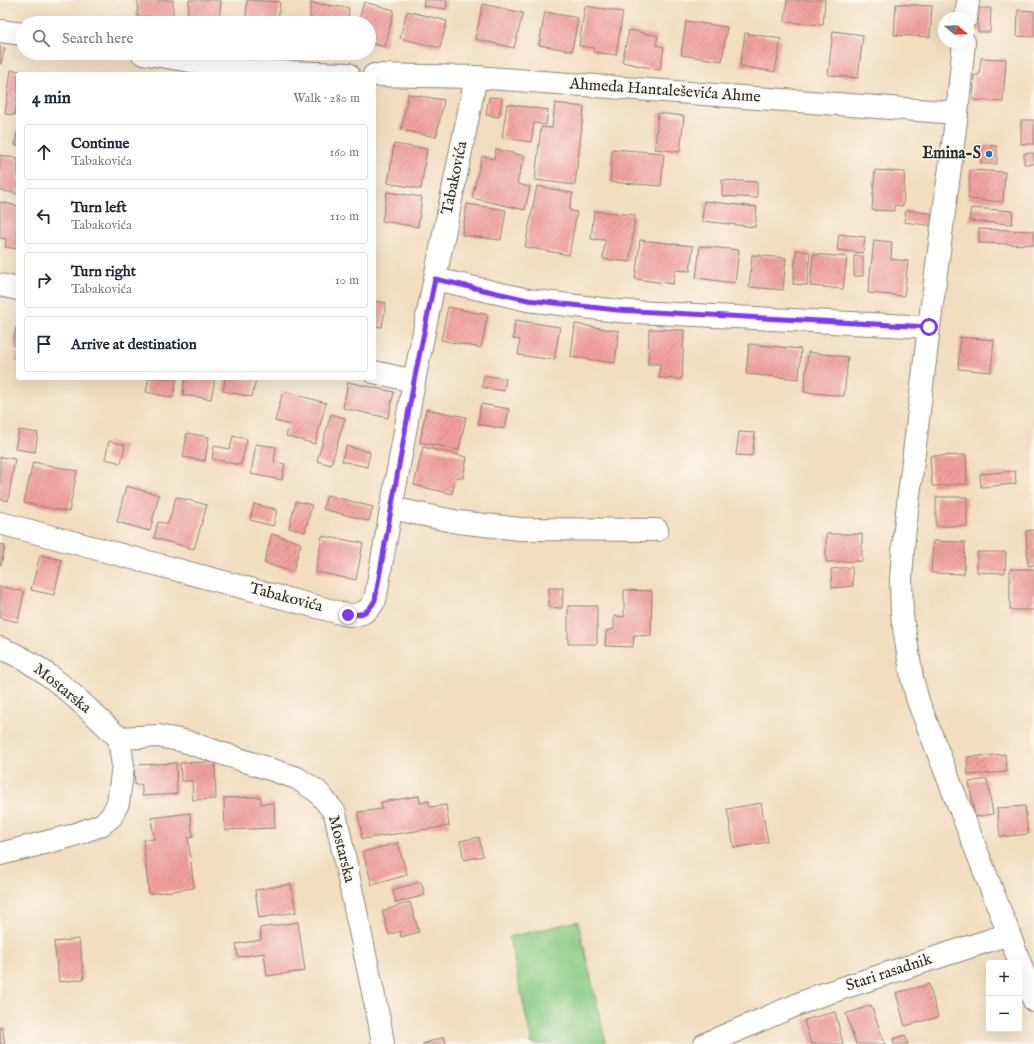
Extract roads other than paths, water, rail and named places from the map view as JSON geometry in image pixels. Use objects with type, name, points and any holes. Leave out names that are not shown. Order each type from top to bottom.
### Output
[{"type":"street","points":[[967,12],[968,0]]},
{"type":"street","points":[[0,31],[16,33]]},
{"type":"street","points":[[963,48],[904,537],[901,579],[902,615],[912,678],[918,700],[1034,1001]]},
{"type":"street","points":[[184,60],[250,71],[283,72]]},
{"type":"street","name":"Ahmeda Hantaleševića Ahme","points":[[376,75],[476,77],[956,113]]},
{"type":"street","name":"Tabakovića","points":[[0,523],[348,615],[358,615],[366,612],[375,600],[414,381],[476,77]]},
{"type":"street","points":[[435,279],[528,300],[617,310],[929,327]]},
{"type":"street","points":[[0,285],[16,289]]},
{"type":"street","points":[[376,372],[414,381]]},
{"type":"street","points":[[391,508],[458,522],[520,529],[657,530]]},
{"type":"street","name":"Mostarska","points":[[0,648],[19,655],[52,677],[119,738],[158,736],[184,741],[298,778],[318,792],[335,813],[383,1044]]},
{"type":"street","points":[[0,854],[71,836],[102,825],[111,817],[118,803],[123,766],[119,738]]},
{"type":"street","name":"Stari rasadnik","points":[[705,1044],[815,997],[1009,934]]},
{"type":"place","name":"Emina-S","points":[[989,154]]}]
